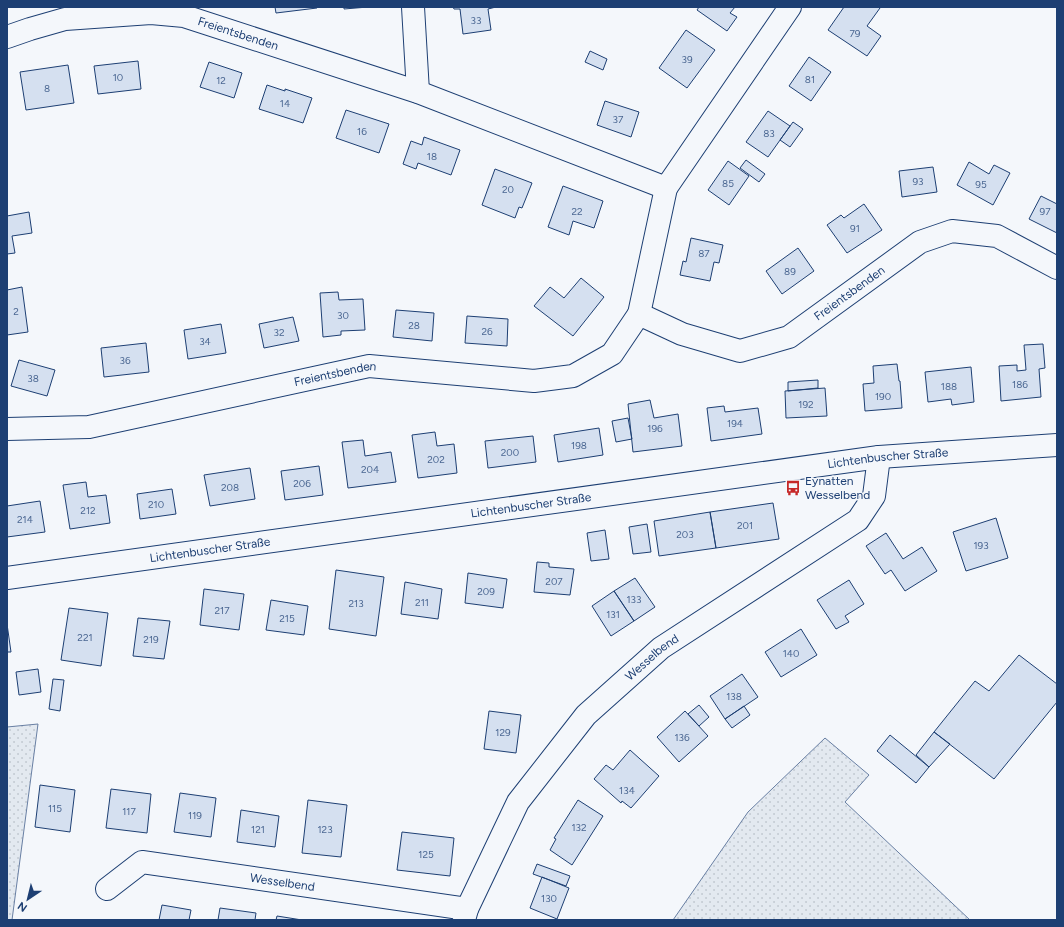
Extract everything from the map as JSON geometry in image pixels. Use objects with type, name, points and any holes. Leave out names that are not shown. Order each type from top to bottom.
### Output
[{"type":"street","points":[[413,7],[418,92]]},
{"type":"street","name":"Freientsbenden","points":[[7,429],[89,427],[369,366],[534,382],[574,376],[612,354],[639,314],[666,188],[790,7]]},
{"type":"street","name":"Freientsbenden","points":[[7,37],[65,19],[151,13],[184,16],[418,92],[666,188]]},
{"type":"street","name":"Freientsbenden","points":[[639,314],[682,334],[740,351],[789,337],[920,242],[952,231],[997,236],[1057,268]]},
{"type":"street","name":"Lichtenbuscher Straße","points":[[7,578],[879,457],[1057,445]]},
{"type":"street","name":"Wesselbend","points":[[107,889],[142,862],[466,914],[518,802],[586,715],[661,648],[858,520],[874,496],[879,457]]},
{"type":"shaded area","points":[[38,724],[12,920],[7,920],[7,727]]},
{"type":"shaded area","points":[[825,738],[869,775],[845,802],[970,920],[673,920],[748,812]]},
{"type":"building","points":[[275,7],[317,7],[317,8],[276,13]]},
{"type":"building","points":[[344,7],[368,7],[344,9]]},
{"type":"building","points":[[453,7],[496,7],[488,9],[491,30],[463,34],[460,9],[454,9]]},
{"type":"building","points":[[699,7],[735,7],[730,13],[737,17],[727,31],[697,10]]},
{"type":"building","points":[[844,7],[880,8],[867,26],[881,36],[867,56],[828,30]]},
{"type":"building","points":[[686,30],[715,50],[687,88],[659,68]]},
{"type":"building","points":[[590,51],[607,59],[603,70],[585,62]]},
{"type":"building","points":[[809,57],[831,72],[811,101],[789,86]]},
{"type":"building","points":[[138,61],[141,89],[98,94],[94,66]]},
{"type":"building","points":[[209,62],[242,73],[234,98],[200,87]]},
{"type":"building","points":[[68,65],[74,103],[26,110],[20,72]]},
{"type":"building","points":[[267,85],[312,98],[303,123],[259,109]]},
{"type":"building","points":[[605,101],[639,112],[631,137],[597,125]]},
{"type":"building","points":[[346,110],[389,124],[379,153],[336,138]]},
{"type":"building","points":[[768,111],[790,126],[768,157],[746,142]]},
{"type":"building","points":[[793,122],[803,129],[790,147],[780,140]]},
{"type":"building","points":[[424,137],[460,150],[451,175],[418,163],[416,169],[403,164],[411,141],[422,145]]},
{"type":"building","points":[[746,160],[765,174],[759,182],[740,168]]},
{"type":"building","points":[[728,161],[749,176],[729,205],[708,190]]},
{"type":"building","points":[[969,162],[989,174],[994,165],[1010,173],[993,205],[957,185]]},
{"type":"building","points":[[933,167],[937,192],[902,197],[899,171]]},
{"type":"building","points":[[495,169],[532,183],[522,208],[519,207],[515,218],[482,205]]},
{"type":"building","points":[[563,186],[603,201],[594,228],[573,221],[569,235],[548,227]]},
{"type":"building","points":[[1041,196],[1057,204],[1057,233],[1029,219]]},
{"type":"building","points":[[864,204],[882,230],[847,253],[827,225],[841,215],[844,218]]},
{"type":"building","points":[[29,212],[32,233],[12,236],[15,253],[7,254],[7,216]]},
{"type":"building","points":[[691,238],[723,245],[719,263],[714,262],[710,281],[680,275],[683,261],[686,262]]},
{"type":"building","points":[[798,248],[814,271],[782,294],[766,271]]},
{"type":"building","points":[[581,278],[604,297],[573,336],[534,306],[550,287],[564,298]]},
{"type":"building","points":[[22,287],[28,332],[7,335],[7,290]]},
{"type":"building","points":[[338,292],[339,300],[363,299],[365,330],[341,331],[341,335],[323,337],[320,293]]},
{"type":"building","points":[[396,310],[434,313],[432,341],[393,337]]},
{"type":"building","points":[[467,316],[508,319],[507,346],[465,343]]},
{"type":"building","points":[[293,317],[299,341],[264,348],[259,324]]},
{"type":"building","points":[[221,324],[226,353],[188,359],[184,330]]},
{"type":"building","points":[[146,343],[149,372],[104,377],[101,348]]},
{"type":"building","points":[[1043,344],[1045,368],[1039,369],[1041,397],[1001,401],[999,366],[1017,365],[1017,371],[1026,370],[1024,345]]},
{"type":"building","points":[[19,360],[55,370],[47,396],[11,386]]},
{"type":"building","points":[[897,364],[902,408],[865,411],[863,384],[874,383],[873,366]]},
{"type":"building","points":[[971,367],[974,402],[952,405],[951,399],[928,402],[925,372]]},
{"type":"building","points":[[818,380],[818,388],[788,391],[788,382]]},
{"type":"building","points":[[825,388],[827,416],[786,418],[785,391]]},
{"type":"building","points":[[650,400],[654,418],[678,414],[682,446],[633,452],[628,404]]},
{"type":"building","points":[[724,406],[725,412],[758,408],[762,434],[711,441],[707,408]]},
{"type":"building","points":[[628,418],[632,439],[616,442],[612,421]]},
{"type":"building","points":[[599,428],[603,455],[558,462],[554,435]]},
{"type":"building","points":[[435,432],[437,446],[454,444],[457,473],[418,478],[412,435]]},
{"type":"building","points":[[533,436],[536,462],[488,468],[485,441]]},
{"type":"building","points":[[363,440],[365,456],[391,452],[396,482],[348,488],[342,442]]},
{"type":"building","points":[[319,466],[323,495],[285,500],[281,471]]},
{"type":"building","points":[[250,468],[255,499],[210,506],[204,475]]},
{"type":"building","points":[[86,482],[88,497],[106,495],[110,523],[70,529],[63,485]]},
{"type":"building","points":[[172,489],[176,514],[140,519],[137,494]]},
{"type":"building","points":[[40,501],[45,532],[7,537],[7,506]]},
{"type":"building","points":[[773,503],[779,539],[716,548],[710,512]]},
{"type":"building","points":[[710,512],[716,548],[659,556],[654,521]]},
{"type":"building","points":[[996,518],[1008,558],[966,571],[953,532]]},
{"type":"building","points":[[647,524],[651,552],[633,554],[629,527]]},
{"type":"building","points":[[605,530],[609,559],[591,561],[587,533]]},
{"type":"building","points":[[886,533],[903,559],[922,547],[937,571],[905,591],[891,570],[885,574],[866,546]]},
{"type":"building","points":[[537,562],[549,563],[549,567],[574,569],[570,595],[534,592]]},
{"type":"building","points":[[336,570],[384,577],[376,636],[329,629]]},
{"type":"building","points":[[468,573],[507,579],[503,608],[465,603]]},
{"type":"building","points":[[635,578],[655,607],[634,621],[614,591]]},
{"type":"building","points":[[849,580],[864,604],[845,616],[849,622],[836,629],[817,600]]},
{"type":"building","points":[[405,582],[442,589],[438,619],[401,614]]},
{"type":"building","points":[[204,589],[244,594],[239,630],[200,625]]},
{"type":"building","points":[[614,591],[634,621],[611,636],[592,606]]},
{"type":"building","points":[[271,600],[308,606],[304,635],[266,630]]},
{"type":"building","points":[[69,608],[108,613],[101,666],[61,660]]},
{"type":"building","points":[[138,618],[170,621],[164,659],[133,656]]},
{"type":"building","points":[[7,624],[11,652],[7,652]]},
{"type":"building","points":[[801,629],[817,655],[781,677],[765,652]]},
{"type":"building","points":[[1019,655],[1057,684],[1057,702],[994,779],[934,732],[975,681],[989,691]]},
{"type":"building","points":[[38,669],[41,692],[19,695],[16,672]]},
{"type":"building","points":[[742,674],[758,697],[725,719],[710,696]]},
{"type":"building","points":[[53,679],[64,680],[60,711],[49,709]]},
{"type":"building","points":[[699,705],[709,717],[699,726],[688,714]]},
{"type":"building","points":[[744,706],[750,715],[732,728],[725,719]]},
{"type":"building","points":[[489,711],[521,715],[516,753],[484,749]]},
{"type":"building","points":[[685,711],[708,736],[679,762],[657,737]]},
{"type":"building","points":[[934,732],[950,744],[929,767],[916,755]]},
{"type":"building","points":[[890,735],[929,767],[916,783],[877,751]]},
{"type":"building","points":[[630,750],[659,776],[631,808],[622,801],[621,803],[594,779],[606,765],[613,770]]},
{"type":"building","points":[[40,785],[75,790],[70,832],[35,827]]},
{"type":"building","points":[[111,789],[151,794],[147,833],[106,828]]},
{"type":"building","points":[[180,793],[216,798],[211,837],[174,832]]},
{"type":"building","points":[[308,800],[347,805],[341,857],[302,853]]},
{"type":"building","points":[[578,800],[603,816],[572,865],[550,850],[556,839],[554,838]]},
{"type":"building","points":[[241,810],[279,816],[275,847],[237,842]]},
{"type":"building","points":[[402,832],[454,838],[450,876],[397,870]]},
{"type":"building","points":[[537,864],[570,876],[566,886],[533,874]]},
{"type":"building","points":[[542,877],[569,888],[557,919],[530,908]]},
{"type":"building","points":[[162,905],[191,910],[189,920],[159,920]]},
{"type":"building","points":[[220,908],[256,913],[255,920],[218,920]]},
{"type":"building","points":[[277,916],[302,920],[276,920]]},
{"type":"place","name":"Eynatten Wesselbend","points":[[793,488]]}]
